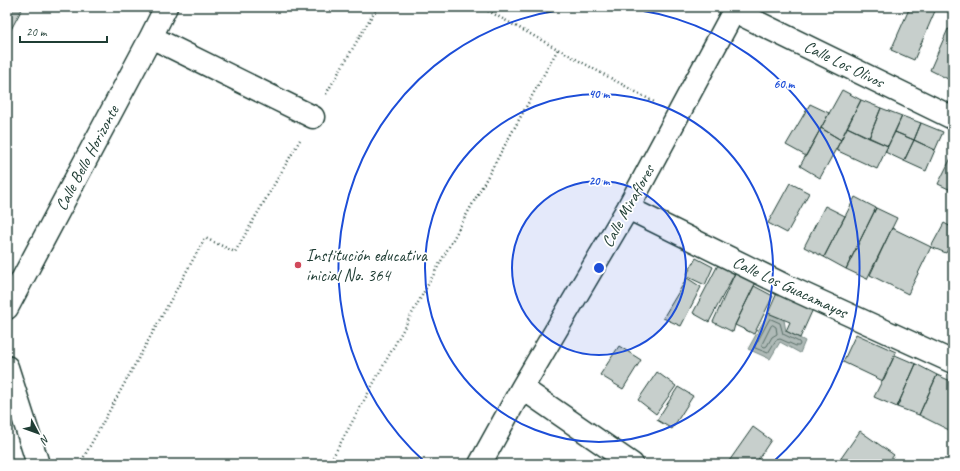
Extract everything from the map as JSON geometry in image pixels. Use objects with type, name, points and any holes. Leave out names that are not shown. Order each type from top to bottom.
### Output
[{"type":"street","name":"Calle Bello Horizonte","points":[[7,308],[166,7]]},
{"type":"street","name":"Calle Miraflores","points":[[480,464],[522,388],[628,208],[735,9]]},
{"type":"street","name":"Calle Los Olivos","points":[[735,9],[953,118]]},
{"type":"street","points":[[151,37],[313,117]]},
{"type":"street","name":"Calle Los Guacamayos","points":[[628,208],[784,285],[953,362]]},
{"type":"street","points":[[7,367],[38,464]]},
{"type":"street","points":[[522,388],[632,464]]},
{"type":"path","points":[[80,464],[205,238],[235,252],[376,7]]},
{"type":"path","points":[[480,7],[678,115]]},
{"type":"path","points":[[329,464],[558,49]]},
{"type":"water","points":[[768,313],[784,320],[786,331],[805,341],[800,353],[780,342],[770,359],[748,349]]},
{"type":"building","points":[[7,7],[23,7],[7,37]]},
{"type":"building","points":[[910,7],[925,7],[935,11],[914,60],[891,50]]},
{"type":"building","points":[[948,29],[953,31],[953,74],[950,80],[930,70]]},
{"type":"building","points":[[842,90],[861,100],[841,140],[821,128]]},
{"type":"building","points":[[861,100],[881,108],[869,138],[847,127]]},
{"type":"building","points":[[810,104],[829,113],[806,156],[786,145]]},
{"type":"building","points":[[881,108],[902,116],[888,146],[869,138]]},
{"type":"building","points":[[902,116],[921,123],[914,140],[895,132]]},
{"type":"building","points":[[921,123],[943,132],[935,150],[914,140]]},
{"type":"building","points":[[847,127],[888,146],[877,169],[836,150]]},
{"type":"building","points":[[821,128],[841,140],[820,178],[800,166]]},
{"type":"building","points":[[895,132],[914,140],[904,161],[885,152]]},
{"type":"building","points":[[914,140],[935,150],[926,171],[904,161]]},
{"type":"building","points":[[953,154],[953,191],[938,184]]},
{"type":"building","points":[[790,183],[809,193],[787,233],[768,223]]},
{"type":"building","points":[[855,197],[876,208],[846,269],[824,257]]},
{"type":"building","points":[[825,206],[845,216],[824,257],[804,247]]},
{"type":"building","points":[[876,208],[897,218],[867,279],[846,269]]},
{"type":"building","points":[[944,223],[953,228],[953,240],[946,253],[931,247]]},
{"type":"building","points":[[892,228],[931,247],[908,294],[870,275]]},
{"type":"building","points":[[696,258],[713,267],[705,285],[686,276]]},
{"type":"building","points":[[719,263],[736,271],[709,322],[693,313]]},
{"type":"building","points":[[736,271],[757,280],[733,332],[713,322]]},
{"type":"building","points":[[687,278],[701,287],[681,326],[663,318]]},
{"type":"building","points":[[754,286],[773,296],[754,334],[735,325]]},
{"type":"building","points":[[777,293],[813,309],[800,338],[786,331],[790,322],[768,313]]},
{"type":"building","points":[[856,334],[896,352],[883,381],[843,362]]},
{"type":"building","points":[[619,346],[641,360],[623,389],[600,375]]},
{"type":"building","points":[[895,355],[916,364],[897,407],[874,397]]},
{"type":"building","points":[[916,364],[937,375],[919,415],[897,407]]},
{"type":"building","points":[[657,372],[676,386],[656,414],[638,400]]},
{"type":"building","points":[[937,375],[953,382],[953,432],[919,415]]},
{"type":"building","points":[[678,387],[693,396],[672,429],[657,420]]},
{"type":"building","points":[[753,427],[771,440],[755,464],[727,464]]},
{"type":"building","points":[[860,431],[894,455],[887,464],[837,464]]},
{"type":"place","name":"Institución educativa inicial No. 364","points":[[298,265]]}]
